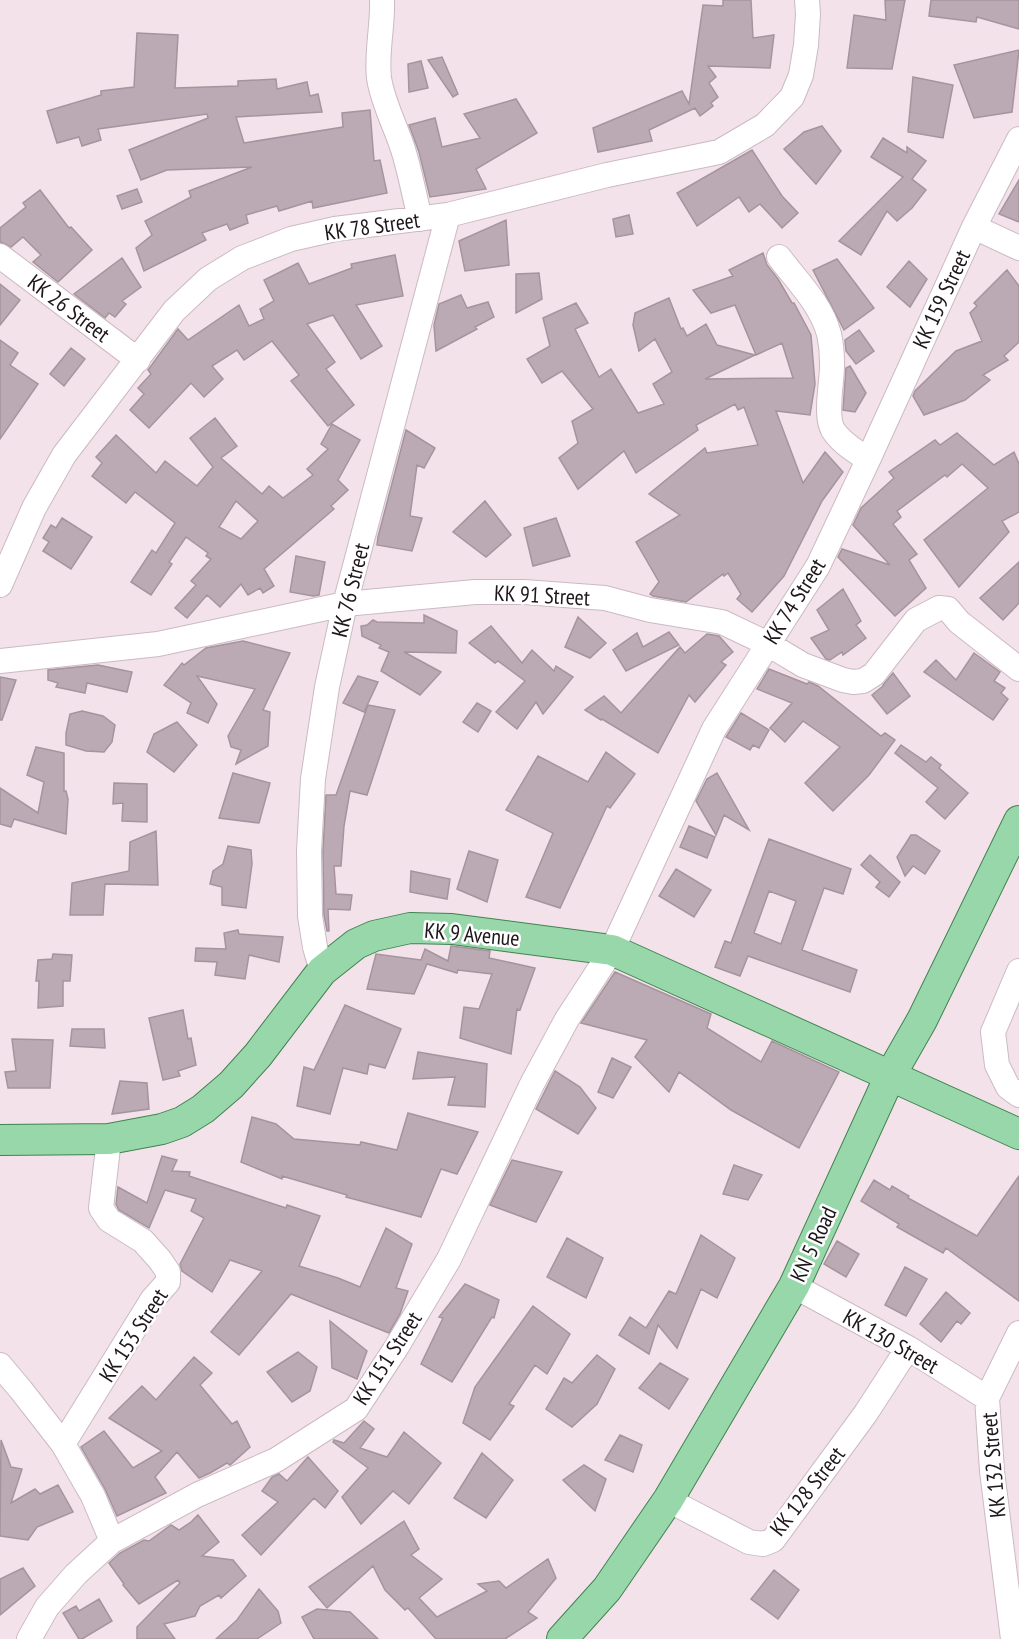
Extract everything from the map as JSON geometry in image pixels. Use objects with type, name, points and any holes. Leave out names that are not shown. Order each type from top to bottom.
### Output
[{"type":"main road","name":"KN 5 Road","points":[[562,1639],[607,1589],[668,1500],[794,1286],[890,1076],[922,1020],[1019,821]]},
{"type":"main road","name":"KK 9 Avenue","points":[[0,1140],[109,1139],[162,1129],[182,1122],[203,1109],[231,1086],[258,1055],[322,971],[356,944],[374,936],[410,928],[452,929],[612,950],[1019,1134]]},
{"type":"street","points":[[382,0],[382,31],[378,57],[379,78],[389,114],[405,155],[420,219]]},
{"type":"street","name":"KK 78 Street","points":[[0,585],[34,508],[64,455],[174,311],[208,279],[242,258],[291,239],[335,229],[448,215],[607,175],[719,152],[765,125],[792,98],[801,75],[806,45],[807,0]]},
{"type":"street","name":"KK 159 Street","points":[[868,460],[974,227],[1019,139]]},
{"type":"street","name":"KK 76 Street","points":[[322,971],[310,916],[309,851],[313,779],[327,687],[345,604],[448,215]]},
{"type":"street","points":[[974,227],[1019,248]]},
{"type":"street","name":"KK 26 Street","points":[[0,256],[138,360]]},
{"type":"street","points":[[779,257],[816,304],[828,333],[832,363],[830,415],[832,429],[843,442],[868,460]]},
{"type":"street","name":"KK 74 Street","points":[[612,950],[714,729],[818,566],[868,460]]},
{"type":"street","name":"KK 91 Street","points":[[0,661],[158,644],[345,604],[475,592],[524,592],[605,598],[650,610],[722,622],[768,644],[803,665],[853,682],[863,681],[874,674],[916,620],[939,608],[948,609],[959,622],[1019,669]]},
{"type":"street","name":"KK 151 Street","points":[[29,1639],[47,1607],[76,1574],[112,1541],[197,1495],[276,1460],[356,1409],[396,1348],[449,1259],[531,1084],[567,1018],[612,950]]},
{"type":"street","points":[[1019,971],[993,1032],[997,1065],[1008,1087],[1019,1095]]},
{"type":"street","name":"KK 153 Street","points":[[63,1444],[152,1300],[168,1282],[168,1272],[160,1260],[143,1241],[109,1220],[102,1208],[109,1139]]},
{"type":"street","name":"KK 130 Street","points":[[794,1286],[908,1348],[987,1398]]},
{"type":"street","name":"KK 132 Street","points":[[1013,1639],[992,1471],[987,1398],[1019,1334]]},
{"type":"street","name":"KK 128 Street","points":[[668,1500],[749,1542],[763,1544],[773,1540],[867,1413],[908,1348]]},
{"type":"street","points":[[0,1365],[63,1444],[93,1496],[112,1541]]},
{"type":"building","points":[[723,0],[751,0],[753,38],[774,35],[770,68],[708,66],[716,77],[709,83],[718,97],[711,103],[713,106],[700,116],[695,108],[649,130],[652,141],[598,152],[593,128],[682,91],[689,104],[703,5],[723,6]]},
{"type":"building","points":[[885,0],[905,0],[892,69],[847,68],[854,15],[886,20]]},
{"type":"building","points":[[931,0],[1019,0],[1019,29],[977,17],[976,22],[929,16]]},
{"type":"building","points":[[137,33],[178,35],[175,88],[238,86],[238,81],[276,79],[277,89],[307,82],[310,96],[318,94],[322,112],[236,117],[244,143],[343,127],[342,113],[370,110],[374,161],[380,160],[387,193],[313,208],[312,201],[279,211],[277,206],[246,215],[248,223],[230,230],[227,224],[202,233],[206,240],[144,271],[136,248],[152,235],[145,221],[191,197],[189,191],[252,167],[167,170],[141,180],[129,150],[208,118],[207,114],[98,129],[101,140],[82,146],[79,137],[57,143],[47,111],[101,95],[101,91],[134,87]]},
{"type":"building","points":[[1019,50],[1012,112],[974,118],[954,65]]},
{"type":"building","points":[[442,57],[458,94],[453,97],[428,60]]},
{"type":"building","points":[[421,61],[428,88],[409,92],[408,64]]},
{"type":"building","points":[[913,77],[953,85],[943,138],[908,132]]},
{"type":"building","points":[[516,99],[537,133],[476,169],[486,189],[430,197],[419,152],[409,125],[435,118],[442,147],[480,138],[464,114]]},
{"type":"building","points":[[822,126],[841,151],[816,184],[784,149],[804,132]]},
{"type":"building","points":[[883,138],[907,153],[907,147],[926,161],[912,179],[926,190],[912,208],[897,221],[887,211],[861,255],[839,241],[903,177],[871,157]]},
{"type":"building","points":[[752,150],[782,196],[798,213],[782,228],[760,204],[749,212],[739,197],[697,226],[677,193]]},
{"type":"building","points":[[1019,180],[1019,222],[999,214]]},
{"type":"building","points":[[137,189],[142,202],[122,209],[117,196]]},
{"type":"building","points":[[40,190],[69,228],[71,227],[92,250],[58,282],[33,262],[41,255],[23,237],[11,247],[0,242],[0,228],[26,207],[23,203]]},
{"type":"building","points":[[629,215],[633,234],[616,237],[613,219]]},
{"type":"building","points":[[506,220],[509,265],[465,271],[459,241]]},
{"type":"building","points":[[763,253],[767,265],[794,303],[811,335],[815,384],[810,415],[776,411],[803,483],[825,452],[843,472],[822,501],[784,576],[752,612],[737,599],[741,594],[728,573],[724,576],[723,574],[686,602],[653,596],[650,594],[659,582],[636,542],[680,515],[649,494],[705,448],[707,453],[758,445],[744,407],[738,410],[735,404],[696,425],[698,430],[636,473],[624,451],[578,489],[559,458],[578,443],[572,421],[593,409],[562,371],[542,383],[527,359],[550,346],[543,318],[576,303],[588,323],[575,329],[599,377],[611,369],[638,413],[664,404],[653,384],[672,372],[655,339],[639,351],[633,325],[635,313],[669,298],[681,329],[683,328],[687,336],[706,324],[717,345],[755,355],[705,379],[793,378],[782,343],[756,355],[735,305],[711,313],[693,290],[733,276],[729,270]]},
{"type":"building","points":[[395,255],[403,296],[356,305],[382,346],[361,359],[333,315],[307,324],[335,362],[326,369],[354,405],[328,426],[291,381],[299,375],[272,341],[244,360],[237,350],[212,366],[223,379],[204,397],[191,383],[149,428],[130,410],[144,394],[138,388],[151,374],[148,370],[178,329],[188,340],[239,305],[249,326],[264,319],[260,309],[274,301],[264,280],[298,263],[309,284],[352,268],[351,264]]},
{"type":"building","points":[[122,258],[141,287],[122,301],[126,304],[115,317],[109,313],[105,318],[74,294]]},
{"type":"building","points":[[837,259],[874,308],[844,330],[813,270]]},
{"type":"building","points":[[909,261],[927,279],[910,307],[887,287]]},
{"type":"building","points":[[1007,270],[1019,286],[1019,342],[1004,356],[1008,360],[983,375],[990,380],[965,400],[924,415],[913,396],[915,391],[956,351],[982,341],[970,313],[977,306],[974,303]]},
{"type":"building","points":[[539,273],[542,299],[516,313],[516,274]]},
{"type":"building","points":[[0,284],[20,300],[0,325]]},
{"type":"building","points":[[461,295],[467,308],[488,302],[494,317],[436,351],[434,325],[439,304]]},
{"type":"building","points":[[859,330],[874,351],[856,364],[846,351],[845,340]]},
{"type":"building","points":[[0,340],[18,353],[10,365],[38,384],[0,439]]},
{"type":"building","points":[[71,348],[85,359],[64,386],[50,374]]},
{"type":"building","points":[[850,366],[866,393],[855,412],[843,410],[846,368]]},
{"type":"building","points":[[215,418],[237,446],[221,458],[262,494],[269,486],[283,498],[313,475],[307,469],[328,449],[321,444],[332,424],[360,440],[338,480],[348,490],[331,506],[334,509],[264,569],[274,586],[263,593],[260,588],[248,595],[241,584],[220,607],[207,595],[187,618],[175,608],[196,585],[191,581],[211,559],[206,556],[208,553],[186,537],[169,562],[172,564],[151,595],[131,582],[152,550],[156,553],[175,523],[135,492],[126,503],[92,476],[102,463],[96,457],[116,435],[156,473],[165,461],[197,486],[213,467],[190,438]],"holes":[[[236,501],[258,521],[241,539],[219,527]]]},
{"type":"building","points":[[406,430],[435,448],[424,468],[417,465],[410,516],[422,518],[412,551],[377,545]]},
{"type":"building","points":[[957,433],[994,465],[1014,452],[1019,464],[1019,512],[1002,521],[1009,532],[959,587],[924,540],[988,488],[962,464],[897,511],[901,517],[893,524],[917,554],[909,560],[926,588],[895,616],[838,557],[842,549],[890,565],[853,525],[861,508],[894,478],[889,472],[935,440],[940,445]]},
{"type":"building","points":[[485,501],[511,535],[486,557],[453,532]]},
{"type":"building","points":[[62,518],[92,537],[71,569],[43,551],[49,542],[43,538],[51,525],[56,528]]},
{"type":"building","points":[[556,518],[570,556],[533,566],[524,528]]},
{"type":"building","points":[[296,556],[325,562],[319,595],[290,592]]},
{"type":"building","points":[[1019,562],[1019,603],[1003,620],[980,598]]},
{"type":"building","points":[[843,589],[861,621],[856,625],[866,638],[843,655],[842,652],[830,660],[826,659],[811,638],[829,630],[817,610]]},
{"type":"building","points":[[424,615],[457,631],[456,653],[404,652],[441,672],[420,695],[381,671],[389,652],[379,648],[381,645],[362,636],[361,626],[373,620],[424,623]]},
{"type":"building","points":[[578,617],[606,643],[590,658],[565,647]]},
{"type":"building","points":[[491,626],[522,663],[532,650],[554,671],[556,666],[573,677],[543,714],[536,702],[517,729],[496,712],[525,681],[498,661],[495,663],[469,643]]},
{"type":"building","points":[[669,632],[679,645],[626,671],[613,650],[637,633],[643,647]]},
{"type":"building","points":[[707,634],[719,636],[733,652],[721,662],[726,665],[695,702],[689,695],[658,753],[585,710],[604,696],[621,713],[680,647],[685,653]]},
{"type":"building","points":[[243,641],[290,653],[263,710],[270,712],[268,746],[236,764],[241,750],[231,747],[228,736],[255,689],[197,676],[217,704],[208,723],[187,713],[191,703],[164,685],[182,663],[184,665],[206,648]]},
{"type":"building","points":[[974,653],[1000,672],[994,681],[1005,688],[1001,693],[1008,699],[993,720],[924,672],[936,660],[956,680]]},
{"type":"building","points":[[98,665],[132,672],[127,692],[87,683],[85,693],[56,687],[58,683],[48,680],[48,670]]},
{"type":"building","points":[[769,669],[818,686],[881,736],[885,733],[895,740],[869,775],[833,811],[805,783],[840,747],[803,721],[785,742],[770,728],[792,703],[757,689]]},
{"type":"building","points":[[893,673],[910,696],[887,714],[872,695]]},
{"type":"building","points":[[358,676],[378,682],[364,712],[343,703]]},
{"type":"building","points":[[0,677],[16,680],[2,720],[0,720]]},
{"type":"building","points":[[477,703],[491,711],[478,732],[463,722]]},
{"type":"building","points":[[368,705],[395,710],[367,795],[350,791],[341,866],[334,866],[336,894],[352,895],[350,910],[328,909],[329,931],[327,931],[324,915],[323,851],[326,795],[336,795]]},
{"type":"building","points":[[82,711],[103,716],[115,725],[112,742],[104,752],[86,751],[66,745],[70,714]]},
{"type":"building","points":[[741,713],[769,730],[759,748],[753,745],[750,750],[726,737]]},
{"type":"building","points":[[177,722],[197,745],[174,772],[147,752],[154,734]]},
{"type":"building","points":[[901,745],[926,762],[931,757],[941,765],[939,768],[968,793],[945,819],[926,802],[938,788],[895,753]]},
{"type":"building","points":[[36,747],[64,753],[64,791],[68,799],[66,834],[14,819],[11,827],[0,824],[0,788],[38,813],[44,782],[27,775]]},
{"type":"building","points":[[606,752],[635,774],[610,808],[607,806],[560,908],[526,897],[553,833],[506,810],[538,756],[588,782]]},
{"type":"building","points":[[233,773],[270,783],[259,823],[219,818]]},
{"type":"building","points":[[717,773],[749,830],[724,815],[716,835],[696,801],[707,779]]},
{"type":"building","points":[[114,783],[147,784],[147,822],[122,821],[123,803],[113,804]]},
{"type":"building","points":[[689,826],[715,837],[707,858],[680,847]]},
{"type":"building","points":[[156,831],[158,885],[105,884],[103,915],[70,915],[72,883],[129,871],[130,842]]},
{"type":"building","points":[[911,835],[916,835],[940,851],[925,874],[913,866],[905,876],[897,857]]},
{"type":"building","points":[[769,839],[851,869],[843,894],[824,888],[802,950],[857,970],[850,992],[748,956],[740,976],[715,967],[725,941],[731,943]],"holes":[[[769,891],[796,901],[781,944],[754,933]]]},
{"type":"building","points":[[228,846],[251,850],[252,864],[246,908],[222,905],[222,887],[210,884],[213,871],[223,864]]},
{"type":"building","points":[[469,851],[498,860],[487,902],[457,889]]},
{"type":"building","points":[[870,855],[900,882],[889,897],[876,887],[880,882],[861,865]]},
{"type":"building","points":[[676,869],[711,890],[694,917],[659,896]]},
{"type":"building","points":[[411,871],[450,879],[447,899],[410,892]]},
{"type":"building","points":[[238,930],[239,934],[283,937],[279,962],[249,955],[245,979],[215,975],[217,962],[195,961],[196,948],[226,949],[224,933]]},
{"type":"building","points":[[451,946],[490,951],[489,958],[535,968],[520,1010],[517,1009],[511,1054],[460,1038],[464,1007],[479,1009],[492,974],[458,970],[457,973],[427,964],[414,994],[367,989],[376,954],[421,960],[425,949],[448,961]]},
{"type":"building","points":[[53,954],[72,955],[70,981],[63,981],[63,1006],[38,1008],[39,981],[36,981],[38,960],[52,959]]},
{"type":"building","points":[[615,972],[711,1014],[707,1028],[761,1062],[772,1041],[839,1072],[799,1148],[731,1110],[679,1072],[669,1092],[635,1057],[647,1040],[581,1023]]},
{"type":"building","points":[[345,1005],[401,1029],[385,1068],[369,1064],[367,1074],[343,1068],[330,1114],[297,1106],[304,1067],[314,1070]]},
{"type":"building","points":[[183,1010],[188,1039],[191,1038],[196,1065],[178,1071],[180,1076],[163,1080],[149,1018]]},
{"type":"building","points":[[72,1029],[104,1029],[105,1048],[70,1046]]},
{"type":"building","points":[[12,1039],[53,1040],[50,1088],[8,1088],[5,1072],[16,1071]]},
{"type":"building","points":[[418,1052],[487,1064],[485,1107],[448,1105],[455,1077],[413,1079]]},
{"type":"building","points":[[612,1058],[631,1067],[613,1098],[598,1092]]},
{"type":"building","points":[[555,1071],[580,1087],[596,1108],[578,1134],[536,1109]]},
{"type":"building","points":[[120,1081],[147,1083],[149,1109],[112,1114]]},
{"type":"building","points":[[408,1113],[478,1132],[457,1174],[441,1169],[421,1217],[346,1197],[347,1195],[282,1176],[282,1179],[241,1162],[252,1117],[276,1124],[294,1139],[360,1145],[361,1142],[397,1150]]},
{"type":"building","points":[[162,1156],[177,1160],[172,1171],[190,1172],[189,1176],[286,1208],[287,1205],[320,1216],[299,1266],[360,1287],[386,1228],[412,1244],[396,1288],[408,1291],[400,1314],[389,1333],[291,1294],[239,1355],[211,1332],[262,1271],[230,1260],[212,1292],[182,1271],[180,1264],[204,1218],[191,1211],[196,1199],[165,1190],[149,1228],[119,1210],[116,1204],[118,1187],[147,1203]]},
{"type":"building","points":[[512,1160],[562,1172],[536,1222],[490,1205]]},
{"type":"building","points":[[734,1165],[762,1175],[748,1200],[723,1194]]},
{"type":"building","points":[[1019,1176],[1019,1301],[946,1248],[943,1253],[897,1227],[899,1224],[861,1201],[874,1180],[890,1190],[892,1186],[909,1196],[908,1198],[977,1236]]},
{"type":"building","points":[[701,1235],[735,1258],[717,1298],[701,1289],[677,1348],[658,1325],[649,1354],[619,1335],[630,1317],[646,1328],[669,1291],[676,1294]]},
{"type":"building","points":[[567,1238],[603,1258],[586,1298],[547,1277]]},
{"type":"building","points":[[837,1241],[859,1254],[846,1277],[824,1264]]},
{"type":"building","points":[[905,1267],[927,1279],[906,1316],[885,1305]]},
{"type":"building","points":[[465,1284],[499,1300],[494,1318],[492,1317],[452,1382],[421,1364],[443,1318],[439,1317]]},
{"type":"building","points":[[946,1292],[970,1313],[961,1324],[957,1321],[941,1342],[920,1324]]},
{"type":"building","points":[[533,1306],[570,1334],[547,1374],[535,1365],[509,1404],[514,1406],[490,1440],[463,1423],[475,1387]]},
{"type":"building","points":[[330,1321],[367,1351],[357,1379],[332,1368]]},
{"type":"building","points":[[298,1352],[317,1367],[310,1391],[292,1402],[267,1372]]},
{"type":"building","points":[[597,1355],[615,1369],[597,1404],[572,1427],[546,1409],[564,1378],[572,1383]]},
{"type":"building","points":[[194,1357],[212,1373],[200,1385],[232,1424],[237,1421],[250,1447],[230,1465],[227,1463],[199,1478],[177,1452],[155,1477],[166,1493],[117,1516],[105,1489],[81,1447],[104,1431],[133,1468],[162,1451],[109,1418],[142,1386],[156,1400]]},
{"type":"building","points":[[660,1363],[688,1379],[669,1409],[639,1388]]},
{"type":"building","points":[[364,1421],[374,1429],[360,1448],[387,1457],[404,1432],[441,1463],[409,1504],[393,1491],[361,1524],[342,1497],[368,1468],[333,1442],[334,1440],[344,1443]]},
{"type":"building","points":[[620,1435],[642,1445],[633,1472],[605,1460]]},
{"type":"building","points":[[1,1440],[11,1467],[22,1469],[11,1503],[35,1489],[40,1494],[58,1485],[73,1512],[37,1527],[28,1540],[0,1536]]},
{"type":"building","points":[[482,1453],[513,1480],[486,1518],[454,1498]]},
{"type":"building","points":[[308,1457],[338,1491],[325,1508],[314,1498],[261,1555],[242,1535],[278,1502],[262,1491],[272,1477],[279,1474],[287,1481]]},
{"type":"building","points":[[584,1465],[606,1479],[595,1511],[563,1480]]},
{"type":"building","points":[[198,1515],[219,1542],[202,1556],[233,1560],[246,1576],[221,1598],[219,1595],[200,1606],[195,1616],[164,1624],[175,1639],[137,1639],[137,1627],[180,1583],[178,1580],[139,1604],[109,1563],[120,1553],[144,1540],[149,1541],[171,1525],[179,1530]]},
{"type":"building","points":[[404,1521],[419,1549],[411,1555],[442,1579],[419,1598],[437,1617],[487,1591],[478,1584],[499,1581],[506,1588],[548,1559],[556,1578],[528,1612],[537,1618],[505,1639],[436,1639],[408,1608],[405,1610],[385,1590],[373,1566],[327,1608],[309,1587]]},
{"type":"building","points":[[23,1568],[35,1586],[0,1615],[0,1579]]},
{"type":"building","points":[[774,1570],[799,1590],[778,1619],[751,1599]]},
{"type":"building","points":[[259,1589],[278,1611],[281,1623],[257,1639],[216,1639],[237,1620]]},
{"type":"building","points":[[99,1599],[112,1621],[79,1639],[63,1613],[76,1606],[79,1611]]},
{"type":"building","points":[[317,1609],[350,1612],[378,1639],[314,1639],[302,1617]]}]
